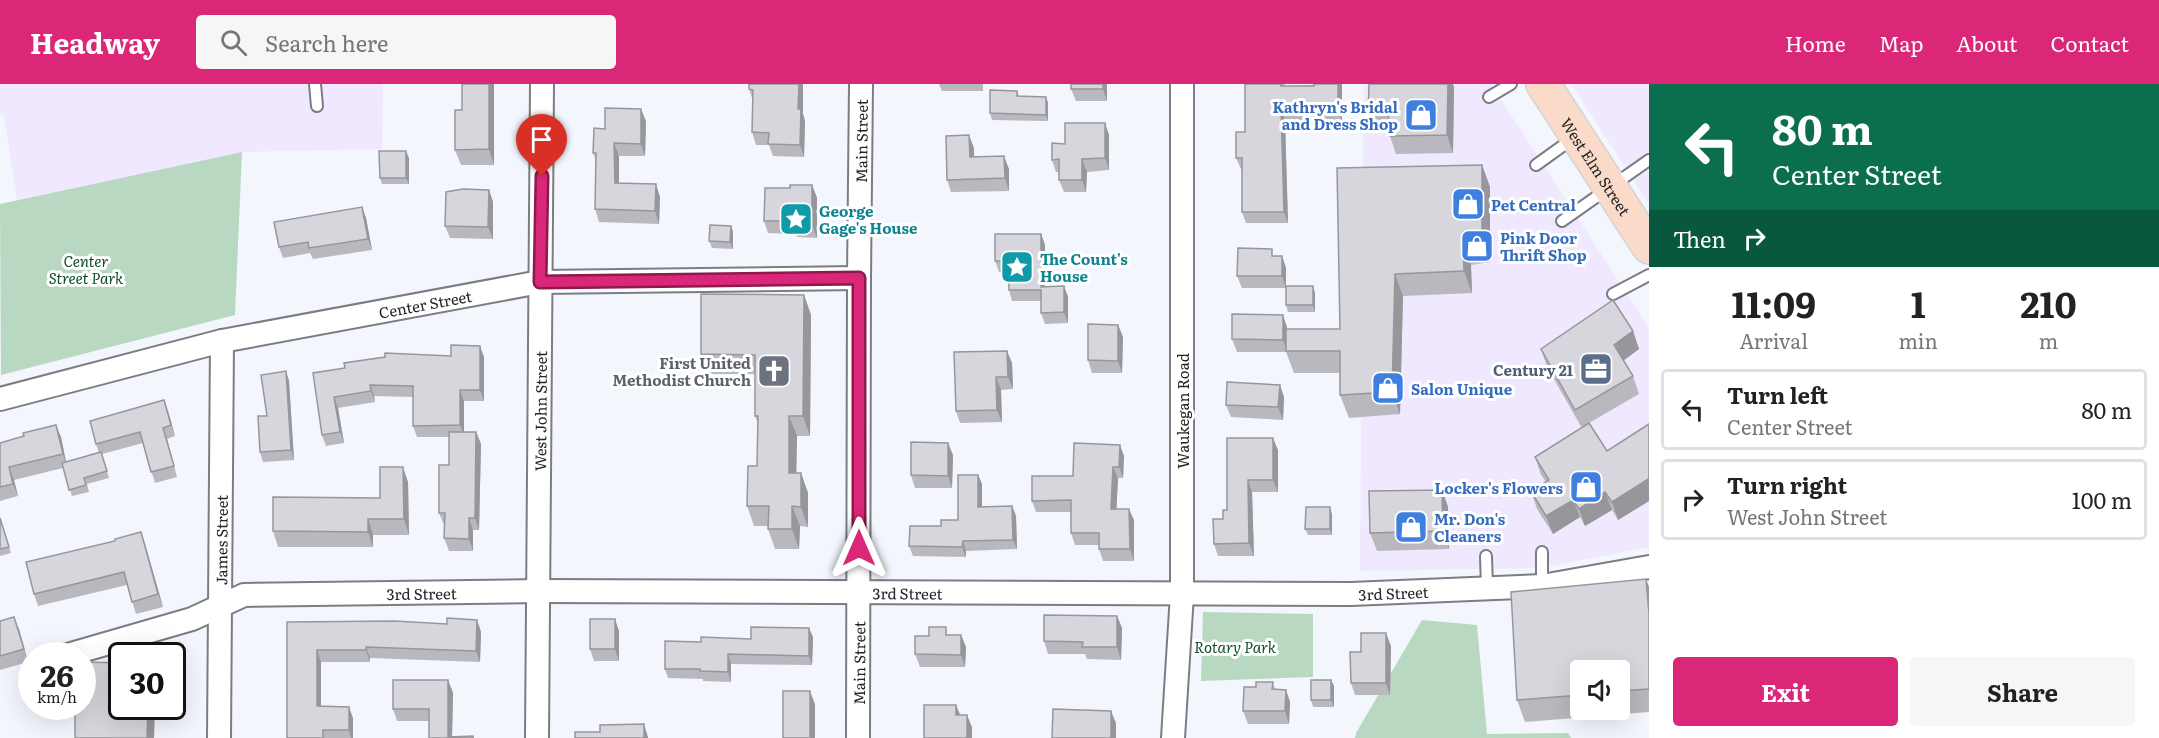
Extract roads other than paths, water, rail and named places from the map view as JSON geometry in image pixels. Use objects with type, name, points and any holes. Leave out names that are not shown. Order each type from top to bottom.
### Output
[{"type":"main road","name":"West Elm Street","points":[[1543,84],[1649,247]]},
{"type":"street","name":"West John Street","points":[[537,738],[542,84]]},
{"type":"street","name":"Main Street","points":[[858,738],[861,84]]},
{"type":"street","name":"Waukegan Road","points":[[1173,738],[1182,594],[1182,84]]},
{"type":"street","name":"Center Street","points":[[0,399],[222,341],[540,282],[859,278]]},
{"type":"street","name":"James Street","points":[[219,738],[222,341]]},
{"type":"street","name":"3rd Street","points":[[96,647],[192,619],[244,594],[538,591],[1352,594],[1542,586],[1649,567]]},
{"type":"lane","points":[[315,84],[317,106]]},
{"type":"lane","points":[[1489,97],[1511,84]]},
{"type":"lane","points":[[1536,165],[1576,136]]},
{"type":"lane","points":[[1562,221],[1649,160]]},
{"type":"lane","points":[[1613,294],[1649,274]]},
{"type":"lane","points":[[1542,552],[1542,586]]},
{"type":"lane","points":[[1486,556],[1487,588]]},
{"type":"place","name":"Kathryn's Bridal and Dress Shop","points":[[1421,115]]},
{"type":"place","name":"Pet Central","points":[[1468,204]]},
{"type":"place","name":"George Gage's House","points":[[796,219]]},
{"type":"place","name":"Pink Door Thrift Shop","points":[[1477,246]]},
{"type":"place","name":"The Count's House","points":[[1017,267]]},
{"type":"place","name":"Century 21","points":[[1596,369]]},
{"type":"place","name":"First United Methodist Church","points":[[774,371]]},
{"type":"place","name":"Salon Unique","points":[[1388,388]]},
{"type":"place","name":"Locker's Flowers","points":[[1586,487]]},
{"type":"place","name":"Mr. Don's Cleaners","points":[[1411,527]]},
{"type":"park label","name":"Center Street Park","points":[[86,268]]},
{"type":"park label","name":"Rotary Park","points":[[1235,646]]}]
